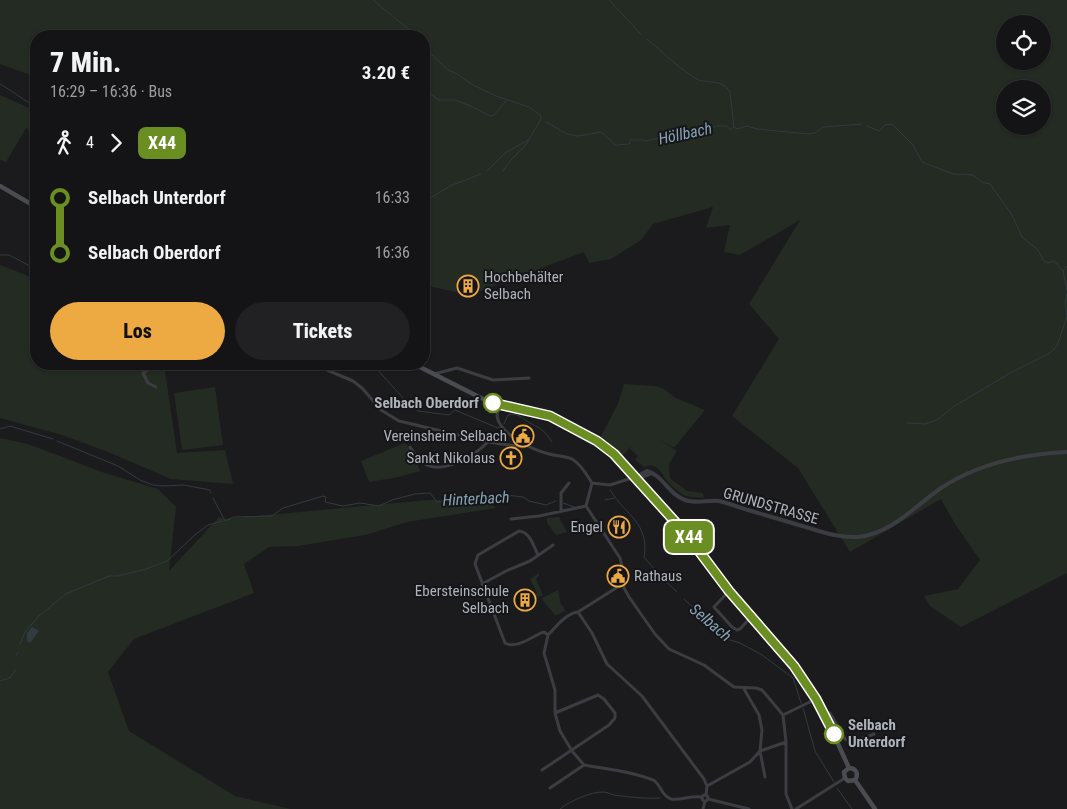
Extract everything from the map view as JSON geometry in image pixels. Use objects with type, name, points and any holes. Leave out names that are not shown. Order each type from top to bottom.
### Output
[{"type":"main road","points":[[0,186],[30,204]]},
{"type":"main road","points":[[426,370],[487,401],[536,411],[563,422],[597,441],[614,454],[687,535],[729,591],[794,666],[824,713],[849,768],[856,772],[855,780]]},
{"type":"main road","points":[[849,768],[844,772],[845,778],[848,781],[855,780]]},
{"type":"main road","points":[[855,780],[875,809]]},
{"type":"street","points":[[434,374],[457,368],[493,380],[529,378]]},
{"type":"street","points":[[148,370],[143,373],[148,383],[156,387]]},
{"type":"street","points":[[328,370],[353,381],[362,388],[381,410],[399,421],[488,442],[524,447],[527,444]]},
{"type":"street","points":[[500,405],[497,416],[500,425],[507,434],[546,453],[572,459],[581,467],[592,483],[586,506],[620,558],[624,583],[629,598],[655,634],[669,649],[704,665],[734,687],[762,690],[783,715],[786,742],[786,794],[792,809]]},
{"type":"street","points":[[410,447],[418,459],[434,468],[459,461],[481,449],[488,442]]},
{"type":"street","name":"GRUNDSTRASSE","points":[[592,483],[610,484],[636,477],[644,472],[652,473],[658,476],[671,492],[684,500],[719,501],[835,535],[856,537],[890,527],[942,488],[992,464],[1027,455],[1067,452]]},
{"type":"street","points":[[561,511],[561,494],[569,483]]},
{"type":"street","points":[[511,519],[539,516],[586,506]]},
{"type":"street","points":[[538,555],[528,535],[523,531],[519,531],[476,557],[475,564],[505,643],[510,646],[516,645],[540,633],[544,632],[548,635]]},
{"type":"street","points":[[482,584],[530,561],[553,545]]},
{"type":"street","points":[[624,583],[578,612],[568,616],[548,635],[544,653],[555,690],[555,713],[560,731],[572,751],[584,765],[633,774],[655,781],[664,795],[672,799],[693,796],[749,809]]},
{"type":"street","points":[[729,591],[714,607],[737,630],[751,616]]},
{"type":"street","points":[[578,612],[592,633],[607,664],[642,696],[704,779],[707,786],[703,809]]},
{"type":"street","points":[[744,689],[759,715],[762,730],[760,751],[765,777]]},
{"type":"street","points":[[542,770],[609,725],[615,718],[615,713],[604,699],[598,696],[555,713]]},
{"type":"street","points":[[783,715],[816,699]]},
{"type":"street","points":[[824,713],[830,713],[848,742],[874,734]]},
{"type":"street","points":[[707,786],[750,762],[760,751],[786,742]]},
{"type":"street","points":[[550,788],[584,765]]},
{"type":"street","points":[[796,809],[845,778]]},
{"type":"shaded area","points":[[0,0],[1067,0],[1067,573],[961,627],[930,606],[924,596],[958,589],[980,560],[955,524],[941,499],[850,552],[798,468],[732,416],[779,339],[749,304],[800,220],[740,255],[724,252],[730,225],[706,228],[713,207],[653,224],[641,240],[611,259],[589,263],[584,252],[475,293],[478,281],[463,279],[460,293],[430,286],[430,30],[30,30],[30,75],[0,64]]},
{"type":"shaded area","points":[[0,95],[30,108],[30,130],[26,128],[6,162],[0,160]]},
{"type":"shaded area","points":[[0,265],[30,278],[30,370],[165,370],[177,453],[225,450],[233,484],[171,479],[62,435],[0,418]]},
{"type":"shaded area","points":[[624,384],[655,386],[664,389],[676,398],[705,410],[674,448],[659,439],[677,451],[669,464],[670,478],[687,491],[703,493],[704,498],[688,497],[682,494],[668,482],[656,467],[644,467],[635,460],[638,456],[630,449],[632,446],[622,456],[600,438],[618,404]]},
{"type":"shaded area","points":[[215,387],[223,445],[182,450],[174,393]]},
{"type":"shaded area","points":[[0,438],[28,444],[102,472],[158,489],[176,507],[169,571],[219,517],[225,519],[428,500],[487,498],[496,508],[407,522],[365,535],[298,546],[269,547],[244,564],[254,593],[134,639],[108,672],[129,731],[235,796],[291,809],[0,809]]},
{"type":"shaded area","points":[[405,443],[414,453],[420,471],[369,482],[361,461]]},
{"type":"shaded area","points":[[559,517],[567,532],[556,535],[547,523],[547,518]]},
{"type":"shaded area","points":[[539,573],[536,579],[543,595],[536,598],[534,595],[537,593],[530,579]]},
{"type":"shaded area","points":[[558,590],[561,605],[565,611],[555,616],[542,598]]},
{"type":"shaded area","points":[[32,627],[39,631],[30,643],[27,641],[27,633]]},
{"type":"waterway","name":"Höllbach","points":[[373,0],[410,30]]},
{"type":"waterway","points":[[609,0],[641,34]]},
{"type":"waterway","points":[[647,39],[693,77],[720,84],[727,88],[730,92],[734,127]]},
{"type":"waterway","name":"Höllbach","points":[[430,53],[448,70],[473,85],[496,96],[529,107],[540,115],[541,119],[525,146],[503,171]]},
{"type":"waterway","points":[[0,84],[30,103]]},
{"type":"waterway","points":[[430,94],[439,100],[455,100],[490,116],[494,115],[506,101]]},
{"type":"waterway","name":"Höllbach","points":[[546,122],[567,134],[578,136],[601,132],[616,145],[629,144],[631,139],[645,141],[668,138],[679,133],[691,135],[696,131],[716,126],[727,126],[730,130],[734,127],[737,129],[747,126],[757,129],[808,134],[815,133],[823,127],[862,124]]},
{"type":"waterway","name":"Höllbach","points":[[867,126],[879,131],[885,125],[892,124],[913,145],[922,162],[953,174],[973,175],[982,182],[990,184],[1012,215],[1022,237],[1038,250],[1043,260],[1047,263],[1054,261],[1063,271],[1067,266]]},
{"type":"waterway","points":[[487,171],[505,153],[528,140]]},
{"type":"waterway","points":[[430,198],[450,186],[481,174]]},
{"type":"waterway","points":[[0,255],[9,255],[30,266]]},
{"type":"waterway","points":[[1063,271],[1067,291]]},
{"type":"waterway","points":[[907,423],[925,424],[937,420],[953,407],[1010,373],[1050,353],[1057,346],[1067,316],[1065,303],[1067,293]]},
{"type":"waterway","name":"Selbach","points":[[378,370],[404,399],[418,411],[449,415],[455,410],[498,428],[500,427]]},
{"type":"waterway","name":"Selbach","points":[[504,424],[508,415],[518,415],[543,431],[552,442]]},
{"type":"waterway","name":"Hinterbach","points":[[0,429],[10,426],[53,439]]},
{"type":"waterway","name":"Hinterbach","points":[[57,441],[118,466],[140,480],[153,485],[184,485],[210,490],[211,493]]},
{"type":"waterway","name":"Selbach","points":[[610,490],[640,527],[645,545],[644,557],[677,592]]},
{"type":"waterway","name":"Hinterbach","points":[[213,498],[225,521],[234,517],[272,516],[283,508],[323,496],[326,497],[325,502],[343,506],[360,503],[379,506],[392,500],[415,494],[430,493],[437,502],[455,501],[459,496],[506,495],[523,497],[529,501],[546,505],[556,501]]},
{"type":"waterway","name":"Hinterbach","points":[[605,500],[614,498]]},
{"type":"waterway","name":"Hinterbach","points":[[563,503],[574,507]]},
{"type":"waterway","points":[[20,644],[25,632],[39,616],[66,594],[109,576],[118,576],[146,569],[167,561],[208,525],[223,521]]},
{"type":"waterway","name":"Selbach","points":[[684,599],[724,638],[740,643],[762,655],[793,678],[801,703]]},
{"type":"waterway","points":[[16,656],[18,652]]},
{"type":"waterway","points":[[0,681],[10,678],[16,669]]},
{"type":"waterway","name":"Selbach","points":[[803,708],[815,751],[834,782]]},
{"type":"waterway","name":"Selbach","points":[[837,788],[852,809]]},
{"type":"waterway","points":[[560,809],[580,798],[598,792],[637,798],[660,798]]},
{"type":"bus line","name":"X44","points":[[493,403],[536,411],[550,416],[597,441],[614,454],[687,535],[729,591],[794,666],[816,699],[834,734]]},
{"type":"place","name":"Hochbehälter Selbach","points":[[468,286]]},
{"type":"place","name":"Selbach Oberdorf","points":[[493,403]]},
{"type":"place","name":"Vereinsheim Selbach","points":[[523,436]]},
{"type":"place","name":"Sankt Nikolaus","points":[[511,458]]},
{"type":"place","name":"Engel","points":[[619,527]]},
{"type":"place","name":"Rathaus","points":[[618,576]]},
{"type":"place","name":"Ebersteinschule Selbach","points":[[525,600]]},
{"type":"place","name":"Selbach Unterdorf","points":[[834,734]]}]
